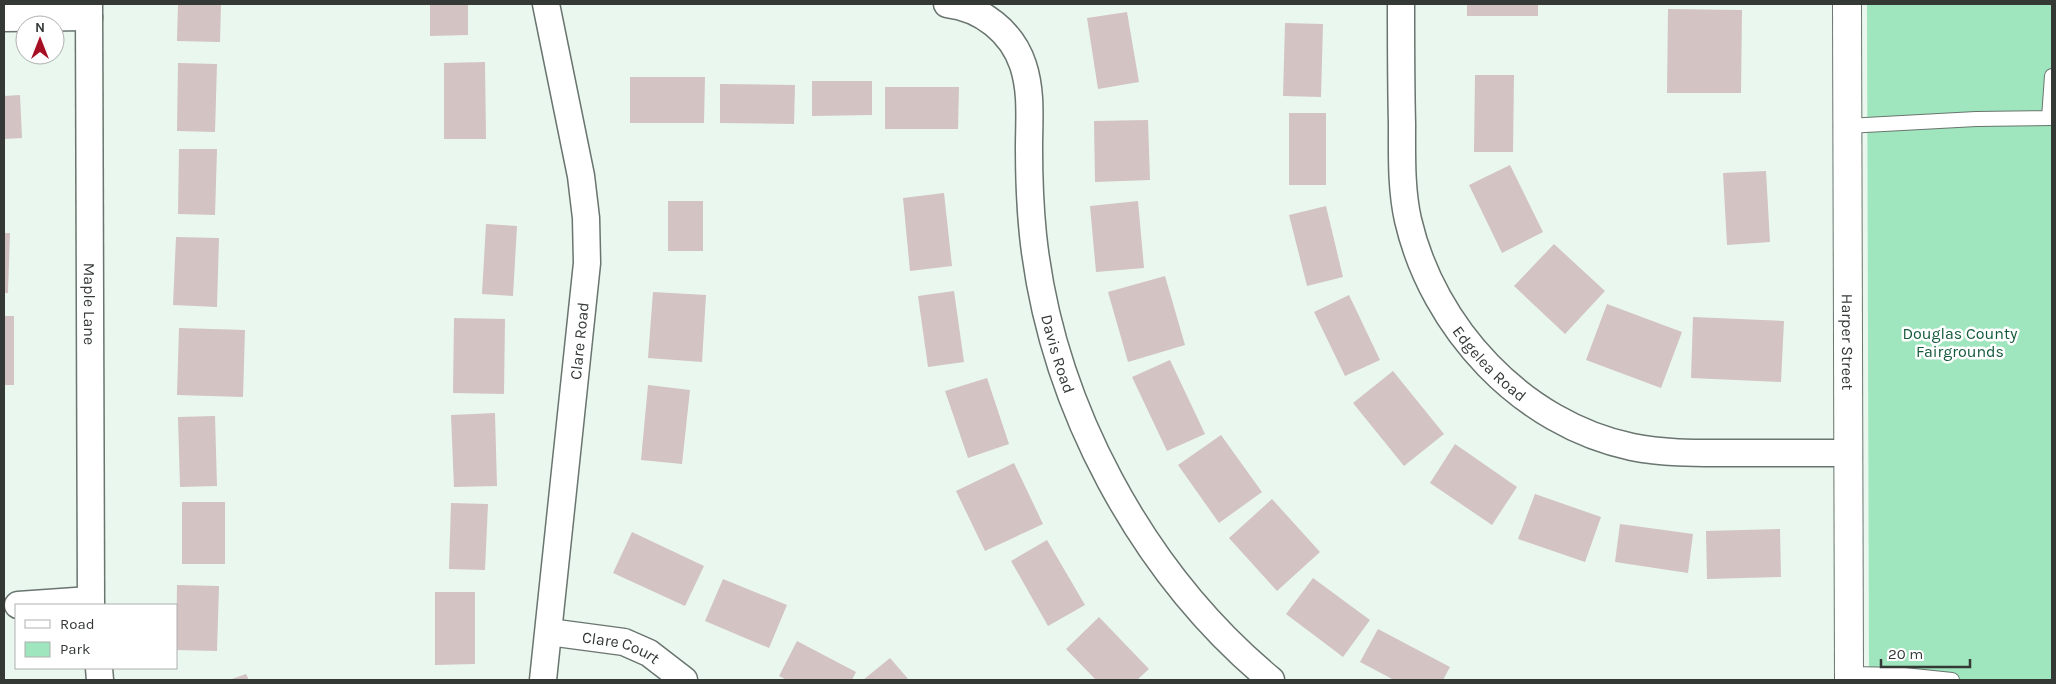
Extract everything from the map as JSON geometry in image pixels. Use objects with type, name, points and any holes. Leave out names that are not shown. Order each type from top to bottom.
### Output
[{"type":"street","name":"Clare Road","points":[[543,680],[587,263],[586,218],[581,176],[546,4]]},
{"type":"street","name":"Davis Road","points":[[948,4],[958,5],[985,16],[1008,36],[1023,64],[1029,90],[1029,186],[1033,237],[1043,296],[1063,370],[1084,426],[1107,477],[1138,528],[1174,581],[1250,663],[1271,680]]},
{"type":"street","name":"Edgelea Road","points":[[1401,4],[1402,171],[1408,220],[1424,266],[1449,318],[1482,359],[1508,385],[1546,413],[1587,433],[1631,447],[1661,452],[1688,453],[1848,453]]},
{"type":"street","name":"Harper Street","points":[[1847,4],[1849,677]]},
{"type":"street","points":[[4,18],[89,11]]},
{"type":"street","name":"Maple Lane","points":[[89,11],[90,603]]},
{"type":"street","points":[[54,604],[90,603]]},
{"type":"street","name":"Clare Court","points":[[549,632],[624,642],[649,653],[684,680]]},
{"type":"lane","points":[[1847,126],[1976,118],[2051,118],[2052,76]]},
{"type":"lane","points":[[1849,677],[1904,675],[1952,680]]},
{"type":"green space","name":"Douglas County Fairgrounds","points":[[1867,4],[2052,4],[2052,680],[1869,680]]},
{"type":"building","points":[[178,4],[221,4],[220,42],[177,41]]},
{"type":"building","points":[[430,4],[468,4],[468,35],[430,36]]},
{"type":"building","points":[[1467,4],[1538,4],[1538,16],[1467,16]]},
{"type":"building","points":[[1668,9],[1742,10],[1741,93],[1667,93]]},
{"type":"building","points":[[1127,12],[1139,82],[1098,89],[1087,18]]},
{"type":"building","points":[[1285,23],[1323,24],[1321,97],[1283,96]]},
{"type":"building","points":[[485,62],[486,139],[444,139],[444,63]]},
{"type":"building","points":[[178,63],[217,64],[215,132],[177,131]]},
{"type":"building","points":[[1475,75],[1514,75],[1513,152],[1474,152]]},
{"type":"building","points":[[630,77],[705,77],[704,123],[630,123]]},
{"type":"building","points":[[812,81],[872,81],[872,115],[812,116]]},
{"type":"building","points":[[720,84],[795,85],[794,124],[720,123]]},
{"type":"building","points":[[885,87],[959,87],[958,129],[885,129]]},
{"type":"building","points":[[20,95],[22,138],[4,139],[4,96]]},
{"type":"building","points":[[1289,113],[1326,113],[1326,185],[1289,185]]},
{"type":"building","points":[[1148,120],[1150,180],[1095,182],[1094,121]]},
{"type":"building","points":[[179,149],[217,149],[215,215],[178,214]]},
{"type":"building","points":[[1510,165],[1543,232],[1502,253],[1469,185]]},
{"type":"building","points":[[1766,171],[1770,242],[1727,245],[1723,173]]},
{"type":"building","points":[[944,193],[952,266],[910,271],[903,198]]},
{"type":"building","points":[[668,201],[703,201],[703,251],[668,251]]},
{"type":"building","points":[[1138,201],[1144,268],[1096,272],[1090,206]]},
{"type":"building","points":[[1326,206],[1343,277],[1307,286],[1289,215]]},
{"type":"building","points":[[486,224],[517,226],[513,296],[482,294]]},
{"type":"building","points":[[4,233],[10,233],[8,293],[4,293]]},
{"type":"building","points":[[176,237],[219,238],[217,307],[173,305]]},
{"type":"building","points":[[1554,244],[1605,291],[1565,334],[1514,286]]},
{"type":"building","points":[[1165,276],[1185,345],[1128,362],[1108,292]]},
{"type":"building","points":[[954,291],[964,362],[928,367],[918,296]]},
{"type":"building","points":[[653,292],[706,295],[702,362],[648,358]]},
{"type":"building","points":[[1349,295],[1380,360],[1345,376],[1314,312]]},
{"type":"building","points":[[1607,304],[1682,332],[1661,388],[1586,360]]},
{"type":"building","points":[[4,316],[14,316],[14,385],[4,385]]},
{"type":"building","points":[[1693,317],[1784,321],[1781,382],[1691,378]]},
{"type":"building","points":[[454,318],[505,319],[504,394],[453,393]]},
{"type":"building","points":[[179,328],[245,330],[243,397],[177,395]]},
{"type":"building","points":[[1170,360],[1205,434],[1167,451],[1132,377]]},
{"type":"building","points":[[1393,371],[1444,434],[1404,466],[1353,403]]},
{"type":"building","points":[[987,378],[1009,444],[968,458],[945,391]]},
{"type":"building","points":[[648,385],[690,390],[682,464],[641,460]]},
{"type":"building","points":[[495,413],[497,486],[454,487],[451,415]]},
{"type":"building","points":[[215,416],[217,486],[180,487],[178,417]]},
{"type":"building","points":[[1221,435],[1262,492],[1219,523],[1178,465]]},
{"type":"building","points":[[1455,444],[1517,487],[1492,525],[1430,483]]},
{"type":"building","points":[[1014,463],[1043,524],[985,551],[956,491]]},
{"type":"building","points":[[1535,494],[1601,517],[1585,562],[1518,539]]},
{"type":"building","points":[[1272,499],[1320,552],[1277,591],[1229,538]]},
{"type":"building","points":[[182,502],[225,502],[225,564],[182,564]]},
{"type":"building","points":[[451,503],[488,504],[485,570],[449,569]]},
{"type":"building","points":[[1620,524],[1693,534],[1688,573],[1615,562]]},
{"type":"building","points":[[1780,529],[1781,577],[1707,579],[1706,531]]},
{"type":"building","points":[[632,532],[704,566],[685,606],[613,573]]},
{"type":"building","points":[[1047,540],[1085,605],[1048,626],[1011,561]]},
{"type":"building","points":[[1313,578],[1370,620],[1343,657],[1286,614]]},
{"type":"building","points":[[723,579],[787,605],[769,648],[705,621]]},
{"type":"building","points":[[177,585],[219,586],[217,651],[178,650]]},
{"type":"building","points":[[435,592],[475,592],[475,664],[435,665]]},
{"type":"building","points":[[1099,617],[1149,669],[1137,680],[1096,680],[1066,649]]},
{"type":"building","points":[[1378,629],[1450,667],[1443,680],[1394,680],[1360,662]]},
{"type":"building","points":[[797,641],[856,672],[852,680],[787,680],[779,676]]},
{"type":"building","points":[[890,658],[909,680],[863,680]]},
{"type":"building","points":[[246,674],[249,680],[229,680]]}]
